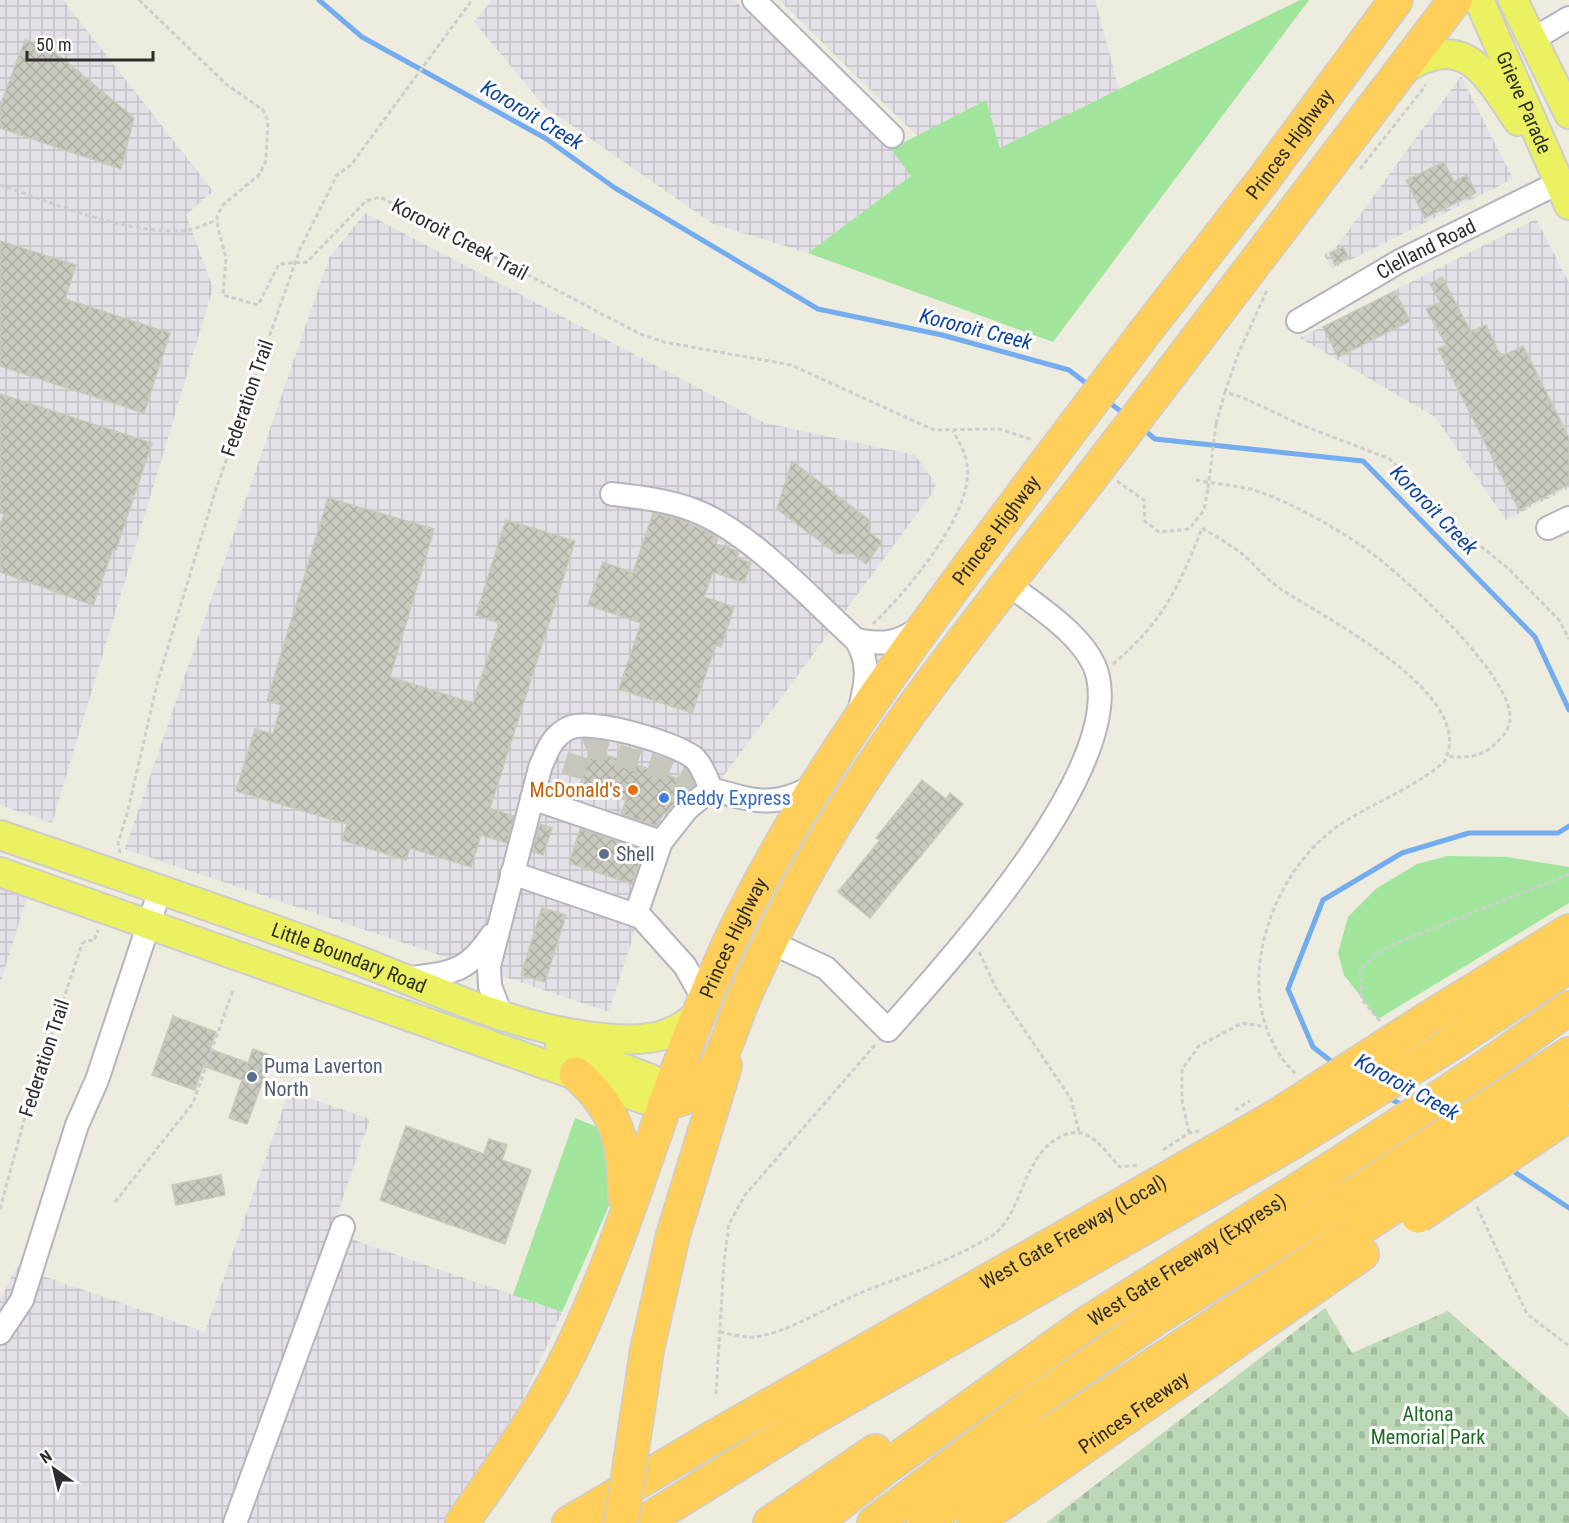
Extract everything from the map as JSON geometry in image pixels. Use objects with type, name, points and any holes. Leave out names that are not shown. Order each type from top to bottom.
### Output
[{"type":"highway","name":"Princes Highway","points":[[462,1523],[523,1435],[558,1377],[625,1216],[670,1098],[701,1007],[758,885],[815,785],[928,622],[1148,328],[1261,183],[1396,0]]},
{"type":"highway","name":"Princes Highway","points":[[742,1003],[800,882],[856,788],[919,698],[1184,356],[1419,73],[1455,0]]},
{"type":"highway","points":[[758,885],[775,896],[800,882]]},
{"type":"highway","name":"West Gate Freeway (Local)","points":[[569,1523],[714,1437],[1275,1120],[1419,1024],[1569,931]]},
{"type":"highway","points":[[643,1523],[804,1423],[1275,1120],[1449,1045],[1569,966]]},
{"type":"highway","points":[[647,1350],[644,1296],[656,1231],[680,1133],[670,1098],[692,1093],[706,1081],[723,1051],[742,1003]]},
{"type":"highway","points":[[621,1523],[647,1350],[673,1235],[742,1003]]},
{"type":"highway","name":"West Gate Freeway (Express)","points":[[815,1523],[895,1460],[1087,1323],[1332,1168],[1487,1066],[1569,1008]]},
{"type":"highway","name":"West Gate Freeway (Express)","points":[[874,1523],[1039,1399],[1158,1317],[1388,1172],[1549,1105],[1569,1054]]},
{"type":"highway","points":[[576,1074],[599,1098],[618,1131],[625,1164],[625,1216]]},
{"type":"highway","points":[[934,1523],[1289,1302],[1549,1105],[1569,1083]]},
{"type":"highway","points":[[923,1523],[1035,1443],[1409,1209]]},
{"type":"highway","name":"Princes Freeway","points":[[974,1523],[1289,1302]]},
{"type":"highway","points":[[770,1523],[973,1386],[1087,1323]]},
{"type":"main road","name":"Grieve Parade","points":[[1479,0],[1565,189]]},
{"type":"main road","name":"Grieve Parade","points":[[1522,14],[1569,114]]},
{"type":"main road","points":[[1419,73],[1424,57],[1439,53],[1455,54],[1474,63],[1494,85],[1565,189]]},
{"type":"main road","name":"Little Boundary Road","points":[[0,835],[349,957],[402,979],[511,1018],[587,1036],[637,1040],[671,1034],[701,1007]]},
{"type":"main road","name":"Little Boundary Road","points":[[0,872],[646,1100],[670,1098]]},
{"type":"main road","points":[[511,1018],[565,1046],[651,1079],[670,1098]]},
{"type":"street","points":[[754,0],[892,136]]},
{"type":"street","points":[[1522,14],[1566,12]]},
{"type":"street","name":"Clelland Road","points":[[1298,321],[1400,261],[1565,189]]},
{"type":"street","points":[[612,494],[651,498],[693,510],[728,528],[856,640],[865,654],[867,671],[856,723]]},
{"type":"street","points":[[1548,528],[1569,518]]},
{"type":"street","points":[[770,942],[826,968],[888,1030],[971,933],[1019,870],[1069,796],[1085,757],[1097,715],[1098,676],[1077,640],[1052,617],[1008,584]]},
{"type":"street","points":[[856,640],[884,644],[896,642],[928,622]]},
{"type":"street","points":[[511,1018],[490,986],[488,973],[532,798],[544,757],[556,736],[571,727],[587,726],[609,728],[672,746],[695,758],[711,789],[752,800],[772,802],[793,797],[815,785]]},
{"type":"street","points":[[636,914],[661,842],[687,809],[711,789]]},
{"type":"street","points":[[532,798],[661,842]]},
{"type":"street","points":[[512,873],[636,914],[648,922],[676,955],[701,1007]]},
{"type":"street","points":[[0,1333],[22,1300],[77,1125],[97,1080],[160,890]]},
{"type":"street","points":[[402,979],[450,973],[461,969],[483,949],[499,924]]},
{"type":"street","points":[[235,1523],[343,1227]]},
{"type":"path","points":[[0,185],[99,217],[155,229],[194,229],[217,220],[223,205],[255,181],[264,166],[269,129],[266,114],[226,84],[139,0]]},
{"type":"path","name":"Federation Trail","points":[[118,843],[128,814],[158,680],[185,586],[294,263],[333,181],[351,165],[472,0]]},
{"type":"path","points":[[1356,174],[1419,73]]},
{"type":"path","name":"Kororoit Creek Trail","points":[[217,220],[226,258],[222,294],[254,305],[259,304],[277,266],[309,261],[366,201],[380,197],[640,334],[664,342],[791,365],[934,430],[953,432],[968,466],[963,496],[953,519],[924,567],[902,596],[856,640]]},
{"type":"path","points":[[1208,488],[1216,424],[1225,392],[1239,352],[1270,286]]},
{"type":"path","points":[[1225,392],[1242,397],[1299,424],[1390,459],[1453,524],[1509,569],[1559,620],[1569,639]]},
{"type":"path","points":[[1196,480],[1253,490],[1318,520],[1361,545],[1403,581],[1482,657],[1503,694],[1510,714],[1509,726],[1492,748],[1466,759],[1447,756]]},
{"type":"path","points":[[1098,676],[1141,641],[1165,609],[1182,578],[1202,528],[1241,553],[1275,585],[1360,639],[1413,677],[1435,704],[1448,728],[1450,748],[1447,756],[1436,769],[1338,826],[1310,850],[1287,880],[1271,915],[1263,945],[1258,995],[1270,1041],[1283,1062],[1300,1078]]},
{"type":"path","points":[[1558,878],[1569,874]]},
{"type":"path","name":"Federation Trail","points":[[0,1209],[29,1102],[82,944],[87,940],[94,941],[101,924]]},
{"type":"path","points":[[971,933],[996,988],[1071,1099],[1079,1132]]},
{"type":"path","points":[[115,1202],[194,1103],[233,990]]},
{"type":"path","points":[[1190,1133],[1182,1100],[1182,1069],[1199,1046],[1242,1023],[1266,1027]]},
{"type":"path","points":[[716,1394],[729,1224],[745,1195],[888,1030]]},
{"type":"path","points":[[1232,1113],[1245,1103],[1275,1120]]},
{"type":"path","points":[[1161,1152],[1190,1133],[1201,1131]]},
{"type":"path","points":[[720,1332],[754,1337],[780,1329],[861,1293],[949,1259],[985,1240],[996,1233],[1008,1220],[1021,1187],[1035,1162],[1048,1146],[1065,1134],[1079,1132],[1090,1135],[1120,1167],[1142,1164]]},
{"type":"path","points":[[1474,1202],[1527,1314],[1569,1346]]},
{"type":"shaded area","points":[[0,0],[63,0],[213,191],[186,215],[213,288],[52,823],[0,805]]},
{"type":"shaded area","points":[[492,0],[734,0],[891,149],[911,176],[808,253],[713,224],[545,107],[474,22]]},
{"type":"shaded area","points":[[779,0],[1095,0],[1119,89],[1000,148],[986,100],[917,136]]},
{"type":"shaded area","points":[[1461,76],[1513,179],[1332,269],[1324,255],[1338,245]]},
{"type":"shaded area","points":[[365,213],[765,423],[915,455],[936,484],[933,492],[654,870],[609,1012],[125,849],[329,258]]},
{"type":"shaded area","points":[[1536,219],[1569,283],[1569,488],[1506,520],[1435,417],[1300,338]]},
{"type":"shaded area","points":[[0,884],[28,894],[0,984]]},
{"type":"shaded area","points":[[289,1091],[370,1119],[331,1232],[562,1312],[512,1423],[445,1523],[0,1523],[0,1300],[17,1267],[205,1332]]},
{"type":"green space","points":[[1300,0],[1309,0],[1053,342],[808,253],[911,176],[891,149],[986,100],[1000,148]]},
{"type":"green space","points":[[1448,856],[1507,857],[1569,867],[1569,903],[1378,1019],[1344,975],[1338,953],[1348,917],[1377,888],[1417,864]]},
{"type":"green space","points":[[575,1118],[612,1133],[615,1192],[562,1312],[513,1295]]},
{"type":"green space","name":"Altona Memorial Park","points":[[1325,1308],[1352,1353],[1448,1311],[1569,1417],[1569,1523],[1046,1523]]},
{"type":"building","points":[[25,40],[51,49],[134,118],[121,169],[0,128],[0,106]]},
{"type":"building","points":[[1444,162],[1454,182],[1467,175],[1476,193],[1425,218],[1406,180]]},
{"type":"building","points":[[0,241],[76,265],[65,299],[170,333],[144,413],[0,366]]},
{"type":"building","points":[[1343,247],[1349,258],[1335,265],[1330,253]]},
{"type":"building","points":[[1442,277],[1471,332],[1486,325],[1501,357],[1523,346],[1569,438],[1569,484],[1519,510],[1438,349],[1446,345],[1426,309],[1440,302],[1430,284]]},
{"type":"building","points":[[1395,291],[1410,321],[1338,357],[1323,327]]},
{"type":"building","points":[[0,394],[152,443],[116,550],[113,549],[93,605],[0,572],[0,527],[4,514],[0,513]]},
{"type":"building","points":[[792,461],[869,520],[870,533],[882,542],[866,564],[852,553],[837,554],[777,509]]},
{"type":"building","points":[[328,498],[434,529],[390,677],[473,703],[499,623],[476,615],[506,520],[575,541],[490,808],[514,816],[507,843],[481,835],[471,867],[410,848],[406,860],[342,840],[347,824],[236,791],[255,729],[273,734],[281,705],[267,701]]},
{"type":"building","points":[[653,513],[679,519],[708,532],[718,538],[716,544],[738,551],[737,558],[751,563],[744,583],[713,572],[704,597],[734,607],[721,647],[716,645],[692,713],[619,689],[641,623],[588,605],[603,562],[633,573]]},
{"type":"building","points":[[591,750],[682,780],[675,802],[656,826],[621,814],[626,800],[580,785]]},
{"type":"building","points":[[922,780],[946,799],[950,793],[963,804],[870,918],[838,892],[880,840],[876,838]]},
{"type":"building","points":[[540,824],[552,828],[543,855],[532,851]]},
{"type":"building","points":[[580,829],[644,850],[632,884],[569,863]]},
{"type":"building","points":[[542,908],[566,915],[545,982],[521,975]]},
{"type":"building","points":[[173,1016],[216,1032],[210,1049],[248,1063],[253,1049],[272,1056],[247,1124],[229,1118],[242,1080],[203,1066],[195,1090],[152,1075]]},
{"type":"building","points":[[406,1126],[484,1154],[489,1139],[507,1145],[502,1160],[531,1170],[505,1244],[380,1200]]},
{"type":"building","points":[[221,1175],[225,1195],[176,1205],[172,1185]]},
{"type":"waterway","name":"Kororoit Creek","points":[[319,0],[362,37],[545,138],[615,188],[818,309],[942,335],[1069,370],[1091,387]]},
{"type":"waterway","name":"Kororoit Creek","points":[[1107,401],[1126,415]]},
{"type":"waterway","name":"Kororoit Creek","points":[[1143,429],[1155,439],[1363,461],[1535,637],[1569,710]]},
{"type":"waterway","name":"Kororoit Creek","points":[[1336,1065],[1313,1047],[1288,989],[1323,900],[1402,853],[1469,833],[1558,833],[1569,826]]},
{"type":"waterway","name":"Kororoit Creek","points":[[1386,1097],[1405,1106]]},
{"type":"waterway","name":"Kororoit Creek","points":[[1510,1169],[1569,1208]]},
{"type":"tunnel","points":[[562,808],[580,751],[590,747],[665,769],[711,789]]},
{"type":"place","name":"McDonald's","points":[[633,790]]},
{"type":"place","name":"Reddy Express","points":[[664,798]]},
{"type":"place","name":"Shell","points":[[604,854]]},
{"type":"place","name":"Puma Laverton North","points":[[252,1077]]}]
